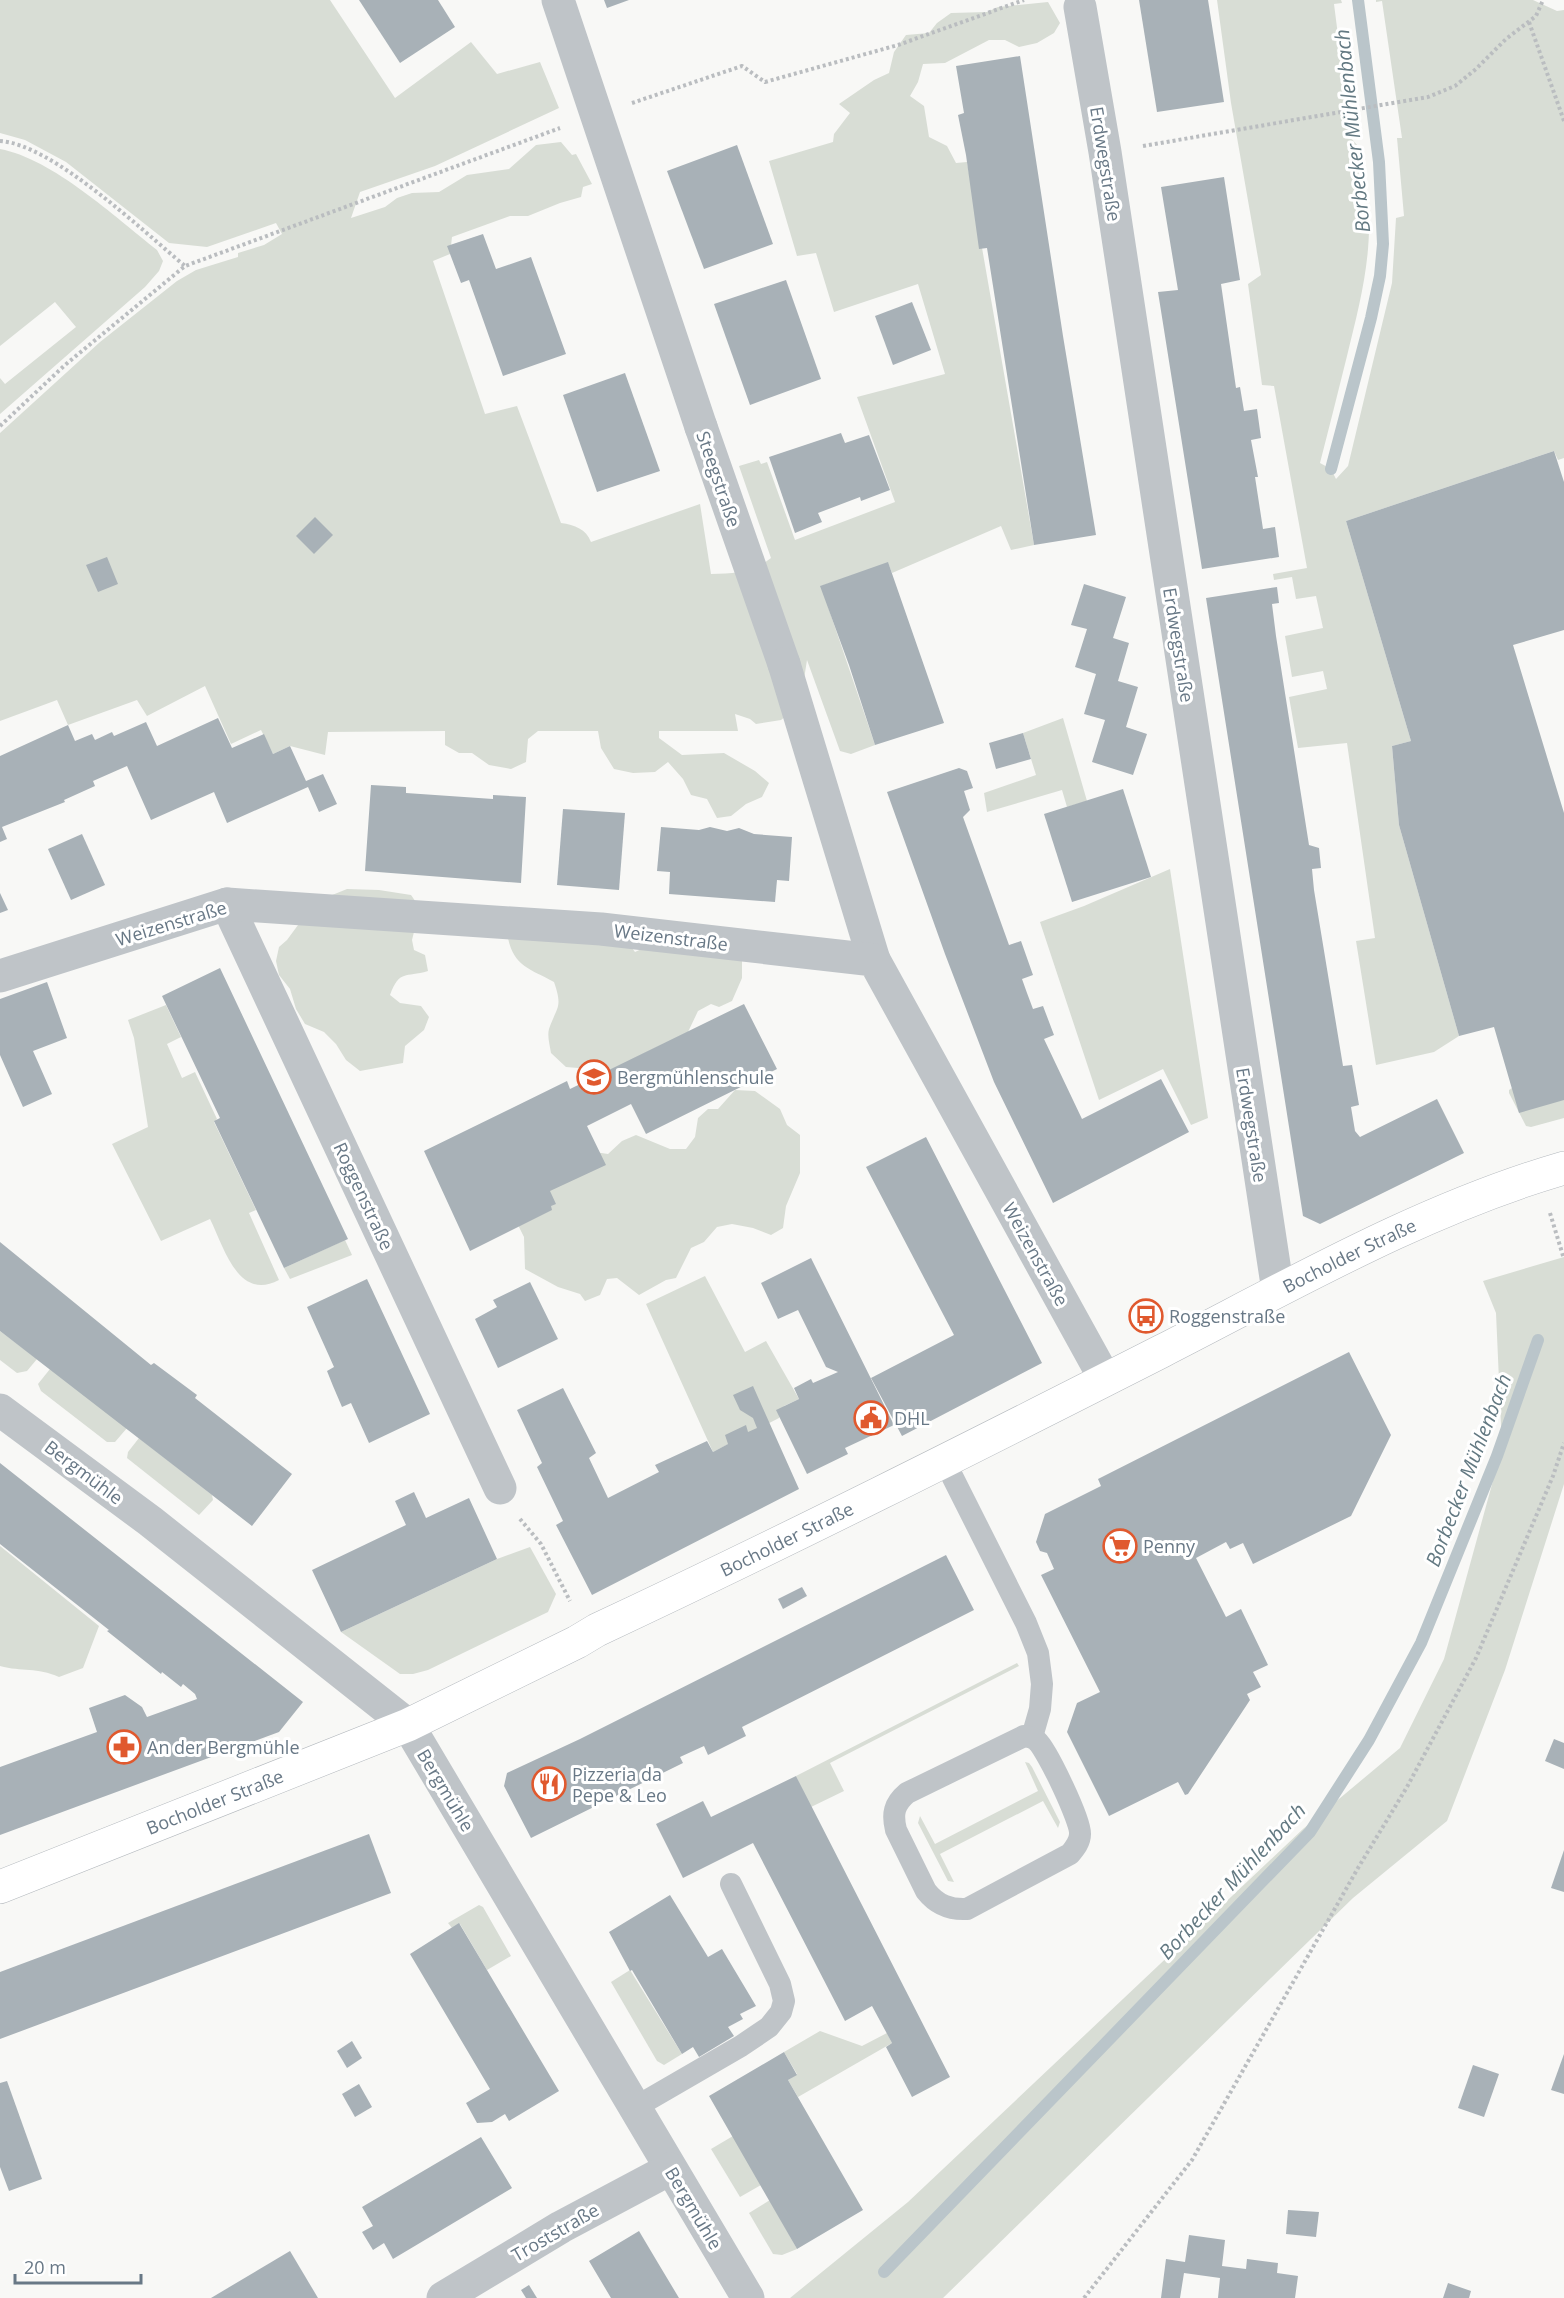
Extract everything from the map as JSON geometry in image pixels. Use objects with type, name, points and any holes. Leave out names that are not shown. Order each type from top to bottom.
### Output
[{"type":"main road","name":"Bocholder Straße","points":[[0,1887],[408,1725],[597,1630],[682,1591],[1426,1219],[1472,1199],[1551,1171]]},
{"type":"street","name":"Steegstraße","points":[[558,0],[700,427],[784,664],[873,960]]},
{"type":"street","name":"Erdwegstraße","points":[[1078,3],[1105,152],[1278,1291]]},
{"type":"street","name":"Weizenstraße","points":[[0,976],[227,904],[601,929],[873,960],[1106,1379]]},
{"type":"street","name":"Roggenstraße","points":[[227,904],[501,1488]]},
{"type":"street","name":"Bergmühle","points":[[0,1410],[150,1521],[408,1725],[748,2298]]},
{"type":"street","name":"Troststraße","points":[[443,2298],[561,2227],[670,2169]]},
{"type":"lane","points":[[944,1460],[1026,1623],[1038,1653],[1042,1684],[1040,1709],[1032,1737]]},
{"type":"lane","points":[[1032,1737],[1043,1749],[1077,1817],[1081,1837],[1077,1846],[1070,1854],[967,1909],[955,1910],[932,1900],[896,1830],[894,1820],[899,1800],[907,1793],[1017,1738],[1032,1737]]},
{"type":"lane","points":[[634,2108],[741,2046],[769,2027],[781,2012],[784,2001],[780,1984],[731,1884]]},
{"type":"path","points":[[0,426],[65,365],[185,266],[597,115],[742,66],[765,82],[898,45],[1024,0]]},
{"type":"path","points":[[1105,152],[1428,97],[1455,86],[1506,39],[1536,16],[1543,0]]},
{"type":"path","points":[[1529,22],[1564,121]]},
{"type":"path","points":[[0,141],[31,150],[74,175],[185,266]]},
{"type":"path","points":[[1551,1171],[1564,1259]]},
{"type":"path","points":[[1084,2298],[1192,2160],[1358,1868],[1413,1778],[1476,1658],[1553,1476],[1564,1443]]},
{"type":"path","points":[[501,1488],[514,1512],[541,1544],[571,1599],[565,1618],[577,1642]]},
{"type":"shaded area","points":[[0,0],[330,0],[395,98],[471,42],[497,74],[540,62],[559,108],[435,166],[360,192],[351,218],[385,207],[397,198],[412,193],[439,192],[467,175],[509,169],[536,145],[561,142],[572,155],[576,154],[592,184],[583,187],[581,197],[528,216],[510,216],[452,237],[450,254],[433,261],[485,414],[517,406],[561,523],[579,528],[591,542],[700,504],[711,574],[743,571],[771,558],[739,466],[759,460],[761,464],[767,462],[795,540],[895,502],[857,397],[945,374],[918,284],[834,312],[816,253],[797,256],[769,161],[833,142],[834,134],[850,113],[839,104],[874,80],[889,73],[894,52],[906,35],[929,33],[937,23],[951,13],[987,12],[998,7],[1048,2],[1060,23],[1054,33],[1037,43],[1019,47],[1005,40],[989,40],[945,63],[923,64],[918,82],[910,96],[924,106],[929,137],[947,146],[956,163],[967,162],[1034,545],[1011,550],[1001,526],[892,573],[888,563],[821,586],[875,745],[851,754],[840,751],[807,660],[800,705],[781,720],[756,724],[750,719],[735,714],[738,731],[659,731],[659,738],[682,755],[724,753],[755,771],[769,783],[762,797],[746,804],[731,816],[717,818],[707,799],[691,795],[683,779],[668,762],[655,772],[633,773],[614,769],[601,748],[598,731],[538,731],[528,739],[526,762],[511,769],[489,765],[472,753],[459,753],[445,745],[445,731],[328,732],[325,755],[290,746],[273,754],[261,730],[231,744],[205,686],[147,716],[137,700],[68,725],[57,700],[0,721],[0,433],[100,342],[177,281],[196,270],[238,257],[238,253],[264,245],[282,234],[276,223],[207,247],[169,243],[66,162],[25,140],[0,133]]},
{"type":"shaded area","points":[[1217,0],[1341,0],[1342,3],[1334,4],[1351,138],[1357,145],[1361,218],[1369,220],[1369,237],[1359,305],[1320,463],[1331,469],[1336,479],[1348,466],[1392,283],[1396,218],[1404,216],[1397,138],[1402,138],[1382,1],[1376,2],[1376,0],[1533,0],[1557,11],[1564,10],[1564,458],[1558,460],[1554,451],[1346,521],[1411,741],[1392,746],[1399,825],[1459,1036],[1434,1052],[1376,1065],[1356,941],[1375,938],[1347,743],[1298,748],[1289,697],[1327,689],[1323,671],[1292,677],[1285,636],[1323,628],[1316,596],[1296,599],[1292,577],[1274,580],[1273,574],[1307,568],[1274,386],[1262,385],[1248,284],[1261,275],[1231,103]]},
{"type":"shaded area","points":[[0,149],[41,164],[83,191],[157,250],[163,261],[159,271],[145,287],[0,414],[0,378],[5,384],[76,327],[55,302],[0,346]]},
{"type":"shaded area","points":[[1063,718],[1087,801],[1067,807],[1062,790],[987,812],[984,793],[1036,775],[1023,733]]},
{"type":"shaded area","points":[[1170,869],[1208,1118],[1191,1125],[1163,1069],[1099,1100],[1040,922]]},
{"type":"shaded area","points":[[347,889],[379,890],[411,895],[420,908],[412,940],[414,950],[425,955],[428,971],[400,978],[390,995],[400,1003],[421,1006],[429,1017],[424,1030],[405,1046],[403,1063],[360,1071],[346,1060],[336,1044],[324,1032],[305,1024],[296,1009],[290,989],[279,975],[276,961],[279,947],[287,940],[315,902]]},
{"type":"shaded area","points":[[508,938],[625,939],[635,952],[650,945],[742,959],[742,978],[732,1001],[719,1007],[711,1004],[698,1011],[688,1032],[602,1074],[590,1069],[566,1067],[551,1053],[548,1032],[558,1002],[554,982],[519,961],[514,955]]},
{"type":"shaded area","points":[[166,1005],[181,1037],[167,1044],[182,1078],[195,1072],[217,1119],[214,1122],[256,1210],[249,1213],[279,1280],[265,1285],[253,1284],[243,1278],[227,1256],[210,1219],[161,1241],[112,1144],[148,1127],[134,1038],[128,1020]]},
{"type":"shaded area","points":[[1512,1088],[1564,1100],[1564,1118],[1531,1127],[1526,1126],[1509,1093]]},
{"type":"shaded area","points":[[735,1090],[755,1091],[780,1109],[787,1125],[800,1135],[800,1173],[786,1206],[783,1228],[771,1235],[753,1228],[732,1224],[717,1227],[704,1242],[691,1248],[676,1278],[666,1280],[639,1295],[617,1278],[607,1279],[600,1295],[585,1301],[580,1294],[558,1287],[525,1269],[524,1237],[518,1225],[521,1208],[595,1152],[608,1154],[622,1141],[636,1135],[670,1149],[686,1149],[695,1137],[698,1118],[708,1109],[718,1109]]},
{"type":"shaded area","points":[[345,1240],[352,1255],[290,1279],[284,1268]]},
{"type":"shaded area","points":[[1564,1257],[1564,1484],[1505,1670],[1447,1821],[1353,1898],[943,2298],[790,2298],[908,2202],[1303,1829],[1400,1748],[1444,1659],[1502,1448],[1496,1313],[1483,1281]]},
{"type":"shaded area","points":[[705,1276],[745,1352],[766,1341],[799,1399],[784,1406],[779,1418],[713,1452],[646,1304]]},
{"type":"shaded area","points":[[0,1331],[37,1359],[27,1371],[17,1373],[0,1360]]},
{"type":"shaded area","points":[[50,1369],[127,1428],[115,1442],[107,1442],[41,1391],[38,1384]]},
{"type":"shaded area","points":[[139,1438],[212,1495],[213,1500],[199,1515],[127,1458],[128,1452]]},
{"type":"shaded area","points":[[0,1546],[99,1626],[83,1668],[59,1677],[44,1672],[0,1666]]},
{"type":"shaded area","points":[[530,1547],[556,1594],[548,1612],[428,1670],[413,1674],[400,1674],[341,1632],[497,1559]]},
{"type":"shaded area","points":[[1017,1663],[1019,1666],[830,1763],[844,1791],[811,1807],[796,1776]]},
{"type":"shaded area","points":[[1025,1762],[1032,1767],[1060,1822],[1058,1828],[1043,1801],[940,1854],[954,1882],[948,1881],[918,1823],[920,1816],[935,1844],[1038,1791]]},
{"type":"shaded area","points":[[479,1905],[483,1907],[511,1956],[487,1970],[460,1924],[452,1928],[448,1923]]},
{"type":"shaded area","points":[[630,1970],[682,2054],[664,2065],[657,2061],[611,1982]]},
{"type":"shaded area","points":[[820,2031],[862,2046],[887,2033],[892,2043],[798,2097],[788,2080],[797,2074],[784,2052]]},
{"type":"shaded area","points":[[733,2136],[761,2185],[740,2197],[711,2149]]},
{"type":"shaded area","points":[[770,2200],[797,2249],[782,2255],[773,2254],[749,2213]]},
{"type":"building","points":[[359,0],[438,0],[455,27],[400,63]]},
{"type":"building","points":[[604,0],[629,0],[607,8]]},
{"type":"building","points":[[1139,0],[1208,0],[1224,102],[1157,112]]},
{"type":"building","points":[[1020,56],[1096,535],[1034,545],[987,248],[979,249],[958,115],[964,113],[956,66]]},
{"type":"building","points":[[737,145],[773,244],[704,269],[667,171]]},
{"type":"building","points":[[1224,177],[1240,280],[1221,284],[1236,388],[1240,387],[1244,411],[1257,409],[1261,438],[1251,440],[1258,477],[1255,477],[1263,529],[1275,527],[1279,557],[1202,569],[1158,292],[1178,290],[1161,187]]},
{"type":"building","points":[[483,234],[496,269],[531,257],[566,354],[503,376],[469,280],[461,283],[447,246]]},
{"type":"building","points":[[786,280],[821,379],[750,405],[714,304]]},
{"type":"building","points":[[912,302],[931,350],[893,365],[875,316]]},
{"type":"building","points":[[625,373],[660,471],[597,492],[563,395]]},
{"type":"building","points":[[841,433],[845,443],[869,435],[890,490],[861,501],[860,497],[818,513],[822,522],[795,533],[769,457]]},
{"type":"building","points":[[1554,451],[1564,482],[1564,630],[1513,645],[1564,813],[1564,1100],[1519,1113],[1494,1027],[1459,1036],[1399,825],[1392,746],[1411,741],[1346,521]]},
{"type":"building","points":[[315,517],[333,535],[314,554],[296,536]]},
{"type":"building","points":[[107,557],[118,584],[98,592],[86,565]]},
{"type":"building","points":[[888,562],[944,723],[875,745],[820,586]]},
{"type":"building","points":[[1084,584],[1126,597],[1113,638],[1129,643],[1118,681],[1138,687],[1126,727],[1147,734],[1133,775],[1092,762],[1105,720],[1084,714],[1096,674],[1075,667],[1087,629],[1071,625]]},
{"type":"building","points":[[1277,587],[1279,603],[1272,604],[1276,636],[1309,845],[1319,848],[1321,868],[1312,869],[1314,890],[1343,1066],[1352,1065],[1359,1105],[1351,1107],[1355,1131],[1360,1137],[1437,1099],[1464,1153],[1320,1224],[1303,1216],[1206,598]]},
{"type":"building","points":[[218,718],[232,748],[264,734],[273,754],[290,746],[306,781],[323,774],[337,804],[319,812],[308,787],[227,823],[214,792],[151,820],[127,766],[93,781],[95,786],[64,800],[65,802],[2,827],[7,839],[0,842],[0,756],[68,725],[75,741],[92,734],[95,740],[112,732],[114,736],[146,722],[157,746]]},
{"type":"building","points":[[1023,733],[1031,759],[996,769],[989,743]]},
{"type":"building","points":[[959,768],[967,771],[973,788],[964,791],[970,810],[963,817],[1009,945],[1021,941],[1033,975],[1022,979],[1033,1009],[1043,1006],[1054,1035],[1044,1039],[1082,1119],[1161,1079],[1189,1132],[1053,1203],[994,1082],[887,792]]},
{"type":"building","points":[[371,785],[406,787],[406,793],[493,799],[493,795],[526,797],[521,883],[365,871]]},
{"type":"building","points":[[1123,789],[1151,877],[1072,902],[1044,814]]},
{"type":"building","points":[[563,809],[625,813],[619,890],[557,885]]},
{"type":"building","points":[[661,827],[699,830],[710,827],[727,831],[739,828],[754,834],[792,837],[789,881],[777,880],[775,902],[669,894],[670,872],[657,871]]},
{"type":"building","points":[[82,834],[105,885],[71,900],[48,849]]},
{"type":"building","points":[[0,893],[8,910],[0,913]]},
{"type":"building","points":[[220,968],[348,1239],[284,1268],[214,1121],[220,1118],[162,996]]},
{"type":"building","points":[[47,982],[67,1038],[33,1051],[52,1094],[23,1107],[0,1055],[0,999]]},
{"type":"building","points":[[744,1004],[777,1069],[646,1134],[631,1104],[587,1126],[606,1165],[550,1191],[556,1204],[551,1206],[552,1210],[470,1251],[424,1151],[567,1081],[570,1089]]},
{"type":"building","points":[[926,1137],[1042,1363],[902,1436],[871,1378],[954,1335],[866,1167]]},
{"type":"building","points":[[0,1242],[151,1365],[154,1363],[197,1395],[195,1398],[292,1474],[252,1526],[0,1331]]},
{"type":"building","points":[[811,1258],[894,1425],[845,1448],[848,1454],[807,1474],[776,1410],[799,1399],[794,1388],[811,1379],[813,1383],[838,1372],[826,1367],[798,1310],[778,1319],[761,1283]]},
{"type":"building","points":[[367,1279],[430,1414],[369,1443],[351,1403],[342,1407],[327,1371],[334,1367],[307,1307]]},
{"type":"building","points":[[530,1282],[558,1339],[498,1368],[475,1319],[497,1307],[493,1300]]},
{"type":"building","points":[[1349,1352],[1391,1435],[1351,1516],[1253,1564],[1243,1543],[1230,1549],[1226,1542],[1196,1558],[1226,1617],[1241,1609],[1268,1665],[1253,1672],[1261,1687],[1247,1694],[1250,1700],[1188,1794],[1185,1795],[1178,1782],[1109,1816],[1067,1732],[1077,1703],[1100,1692],[1041,1575],[1054,1569],[1047,1553],[1040,1551],[1036,1542],[1045,1514],[1101,1486],[1098,1479]]},
{"type":"building","points":[[753,1386],[799,1489],[592,1595],[556,1525],[563,1521],[537,1467],[542,1463],[517,1410],[563,1388],[596,1453],[589,1458],[608,1498],[659,1472],[655,1465],[707,1441],[713,1452],[728,1444],[725,1435],[746,1425],[748,1432],[757,1428],[753,1418],[740,1410],[733,1395]]},
{"type":"building","points":[[0,1463],[303,1702],[279,1732],[0,1835],[0,1767],[97,1732],[89,1708],[125,1695],[142,1707],[147,1717],[197,1699],[195,1694],[183,1684],[181,1687],[162,1672],[161,1674],[0,1544]]},
{"type":"building","points":[[414,1492],[426,1518],[469,1498],[497,1559],[341,1632],[312,1570],[406,1525],[395,1501]]},
{"type":"building","points":[[946,1555],[974,1610],[742,1727],[746,1736],[708,1755],[704,1746],[680,1757],[683,1763],[531,1838],[504,1786],[507,1773],[580,1739]]},
{"type":"building","points":[[802,1587],[807,1596],[783,1609],[778,1599]]},
{"type":"building","points":[[1554,1739],[1564,1743],[1564,1769],[1545,1761]]},
{"type":"building","points":[[796,1776],[950,2077],[912,2097],[886,2047],[892,2043],[872,2006],[845,2021],[753,1843],[683,1878],[656,1824],[703,1801],[711,1817]]},
{"type":"building","points":[[369,1834],[391,1893],[0,2039],[0,1972]]},
{"type":"building","points":[[1564,1850],[1564,1892],[1551,1888]]},
{"type":"building","points":[[670,1895],[708,1957],[722,1949],[756,2006],[740,2014],[743,2019],[728,2027],[734,2036],[699,2057],[693,2047],[682,2054],[632,1970],[630,1971],[609,1932]]},
{"type":"building","points":[[459,1923],[559,2091],[509,2121],[505,2114],[492,2122],[477,2123],[466,2103],[490,2089],[410,1954]]},
{"type":"building","points":[[352,2041],[362,2058],[347,2068],[337,2051]]},
{"type":"building","points":[[784,2052],[797,2075],[788,2080],[863,2210],[797,2249],[709,2096]]},
{"type":"building","points":[[1564,2054],[1564,2094],[1551,2090]]},
{"type":"building","points":[[1473,2065],[1499,2074],[1484,2117],[1458,2108]]},
{"type":"building","points":[[7,2081],[42,2179],[9,2191],[0,2167],[0,2083]]},
{"type":"building","points":[[359,2084],[372,2107],[355,2117],[342,2094]]},
{"type":"building","points":[[481,2137],[512,2188],[393,2259],[384,2243],[373,2250],[362,2232],[373,2226],[362,2207]]},
{"type":"building","points":[[1288,2210],[1319,2212],[1316,2237],[1286,2234]]},
{"type":"building","points":[[639,2231],[679,2298],[611,2298],[589,2261]]},
{"type":"building","points":[[1189,2235],[1225,2240],[1222,2266],[1246,2269],[1247,2259],[1278,2263],[1277,2273],[1298,2276],[1295,2298],[1218,2298],[1220,2278],[1184,2273],[1180,2298],[1161,2298],[1166,2259],[1185,2262]]},
{"type":"building","points":[[290,2251],[318,2298],[211,2298],[258,2270]]},
{"type":"building","points":[[1448,2283],[1471,2291],[1469,2298],[1443,2298]]},
{"type":"building","points":[[529,2285],[537,2298],[526,2298],[521,2290]]},
{"type":"waterway","name":"Borbecker Mühlenbach","points":[[1331,469],[1371,318],[1380,276],[1383,244],[1379,162],[1358,0]]},
{"type":"waterway","name":"Borbecker Mühlenbach","points":[[884,2272],[1310,1832],[1369,1740],[1421,1643],[1497,1456],[1538,1340]]},
{"type":"place","name":"Bergmühlenschule","points":[[594,1077]]},
{"type":"place","name":"Roggenstraße","points":[[1146,1316]]},
{"type":"place","name":"DHL","points":[[871,1418]]},
{"type":"place","name":"Penny","points":[[1120,1546]]},
{"type":"place","name":"An der Bergmühle","points":[[124,1747]]},
{"type":"place","name":"Pizzeria da Pepe & Leo","points":[[549,1784]]}]
